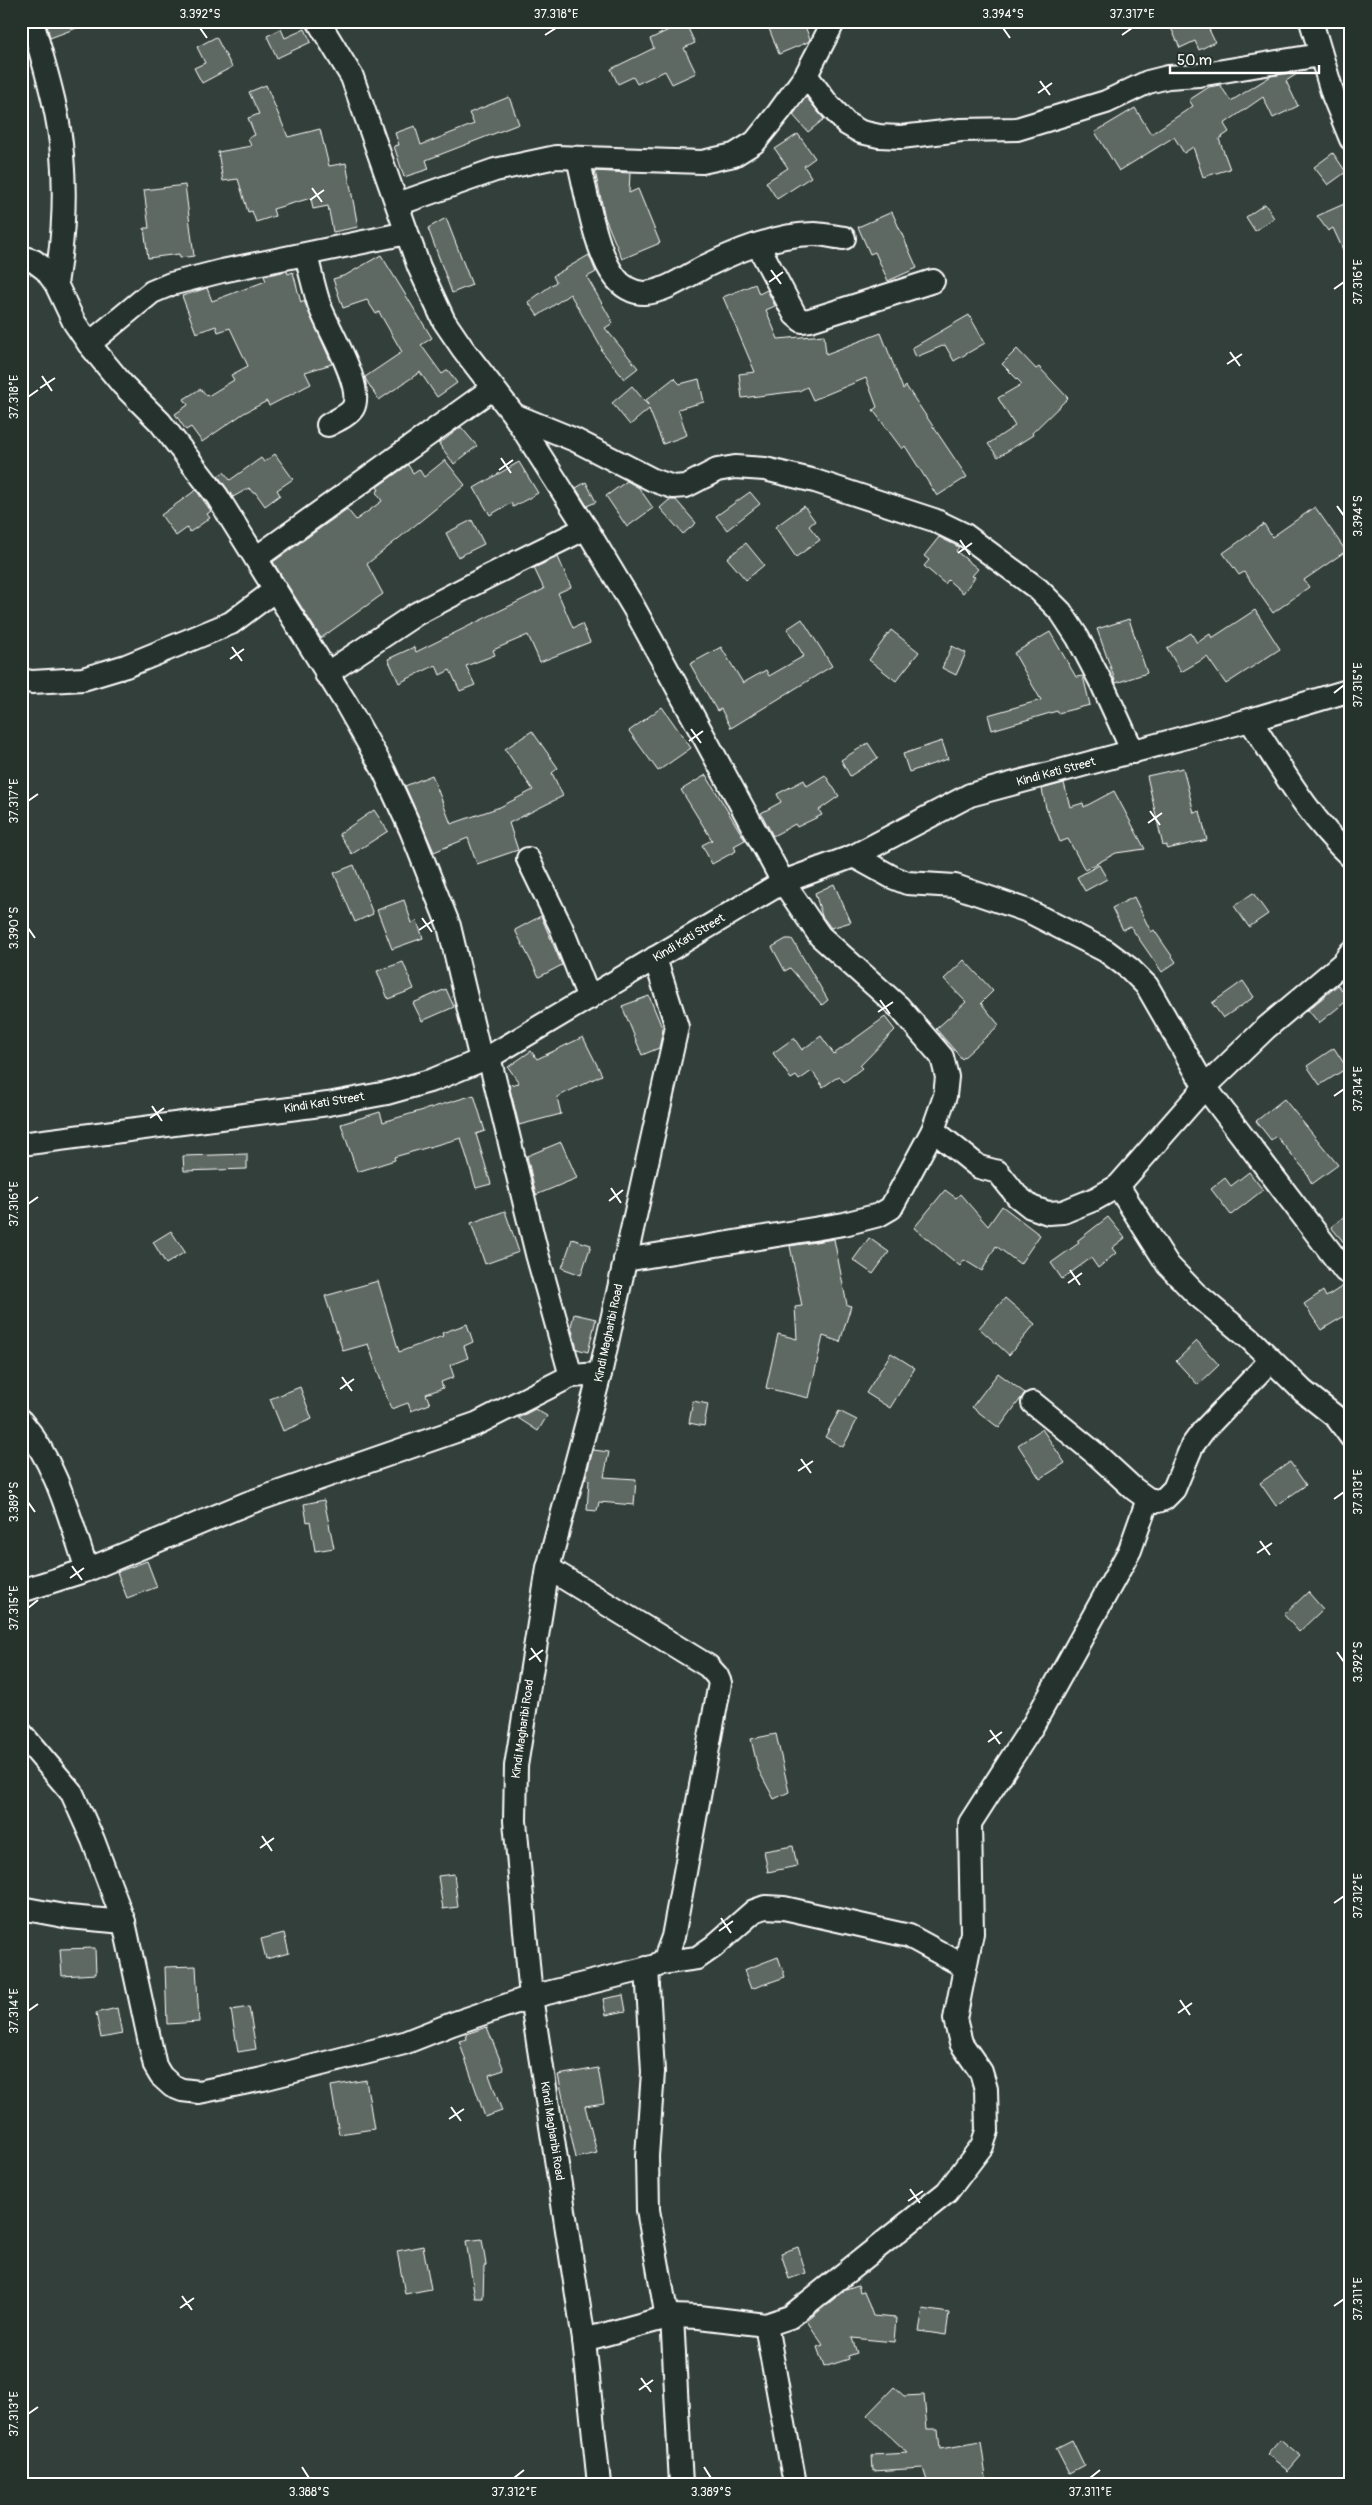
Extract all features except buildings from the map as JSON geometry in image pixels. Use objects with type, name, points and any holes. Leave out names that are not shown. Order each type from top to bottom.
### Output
[{"type":"street","points":[[32,21],[53,102],[62,154],[64,233],[56,284]]},
{"type":"street","points":[[318,21],[352,77],[407,233],[432,299],[444,322],[514,414],[586,528],[634,608],[783,882],[820,936],[899,1007],[942,1057],[947,1077],[945,1096],[933,1130],[898,1199],[891,1208],[879,1215],[844,1224],[625,1260]]},
{"type":"street","points":[[398,204],[496,170],[556,156],[702,162],[734,155],[755,142],[806,75],[834,21]]},
{"type":"street","points":[[1311,21],[1320,55],[1351,139]]},
{"type":"street","points":[[806,75],[827,103],[847,124],[861,132],[878,136],[901,137],[961,130],[1017,129],[1106,102],[1148,82],[1168,77],[1199,75],[1320,55]]},
{"type":"street","points":[[578,158],[600,246],[607,264],[614,277],[633,291],[644,293],[670,285],[717,260],[758,245],[793,236],[816,234],[844,238]]},
{"type":"street","points":[[89,344],[152,292],[190,278],[407,233]]},
{"type":"street","points":[[758,245],[795,315],[802,321],[933,281]]},
{"type":"street","points":[[306,255],[320,306],[333,332],[351,377],[356,400],[352,410],[328,425]]},
{"type":"street","points":[[21,256],[34,261],[46,270],[56,284],[74,322],[89,344],[122,384],[160,422],[217,496],[347,705],[379,763],[411,830],[449,926],[536,1254],[571,1376]]},
{"type":"street","points":[[256,558],[493,388]]},
{"type":"street","points":[[514,414],[575,440],[653,480],[673,487],[686,486],[717,470],[735,467],[765,469],[815,481],[934,520],[965,536],[1038,589],[1061,612],[1078,638],[1103,686],[1133,752]]},
{"type":"street","points":[[326,674],[416,614],[486,576],[586,528]]},
{"type":"street","points":[[21,680],[41,682],[83,679],[126,666],[231,624],[275,590]]},
{"type":"street","name":"Kindi Kati Street","points":[[21,1144],[336,1102],[387,1093],[433,1080],[485,1058],[783,882],[854,856],[970,795],[1250,720],[1351,690]]},
{"type":"street","points":[[1250,720],[1326,834],[1351,856]]},
{"type":"street","points":[[854,856],[907,883],[955,886],[1028,911],[1106,951],[1130,969],[1147,986],[1205,1087],[1345,1271]]},
{"type":"street","points":[[528,859],[561,927],[589,998]]},
{"type":"street","name":"Kindi Magharibi Road","points":[[599,2484],[584,2340],[531,1997],[515,1821],[516,1766],[548,1568],[600,1374],[677,1027],[655,958]]},
{"type":"street","points":[[933,1130],[979,1167],[998,1172],[1017,1196],[1038,1211],[1056,1214],[1063,1212],[1095,1199],[1118,1186],[1205,1087],[1266,1028],[1348,964]]},
{"type":"street","points":[[1118,1186],[1168,1265],[1195,1293],[1250,1339],[1302,1391],[1337,1418],[1351,1437]]},
{"type":"street","points":[[1034,1404],[1148,1499],[1158,1501],[1174,1489],[1192,1446],[1203,1431],[1271,1360]]},
{"type":"street","points":[[21,1591],[87,1570],[248,1503],[476,1424],[571,1376],[600,1374]]},
{"type":"street","points":[[21,1421],[37,1439],[62,1496],[87,1570]]},
{"type":"street","points":[[584,2340],[670,2317],[698,2317],[766,2325],[790,2317],[947,2192],[982,2146],[988,2131],[986,2089],[981,2072],[961,2043],[955,2020],[964,1966],[972,1933],[970,1822],[1033,1725],[1062,1675],[1130,1550],[1148,1499]]},
{"type":"street","points":[[548,1568],[708,1666],[717,1676],[720,1683],[673,1937],[668,1954],[654,1966],[653,2072],[647,2156],[648,2210],[670,2317],[681,2484]]},
{"type":"street","points":[[21,1733],[72,1793],[124,1922],[155,2066],[161,2076],[182,2090],[199,2092],[263,2079],[404,2044],[452,2024],[531,1997],[654,1966],[697,1958],[754,1912],[765,1907],[784,1908],[908,1936],[964,1966]]},
{"type":"street","points":[[21,1908],[124,1922]]},
{"type":"street","points":[[766,2325],[795,2484]]}]
